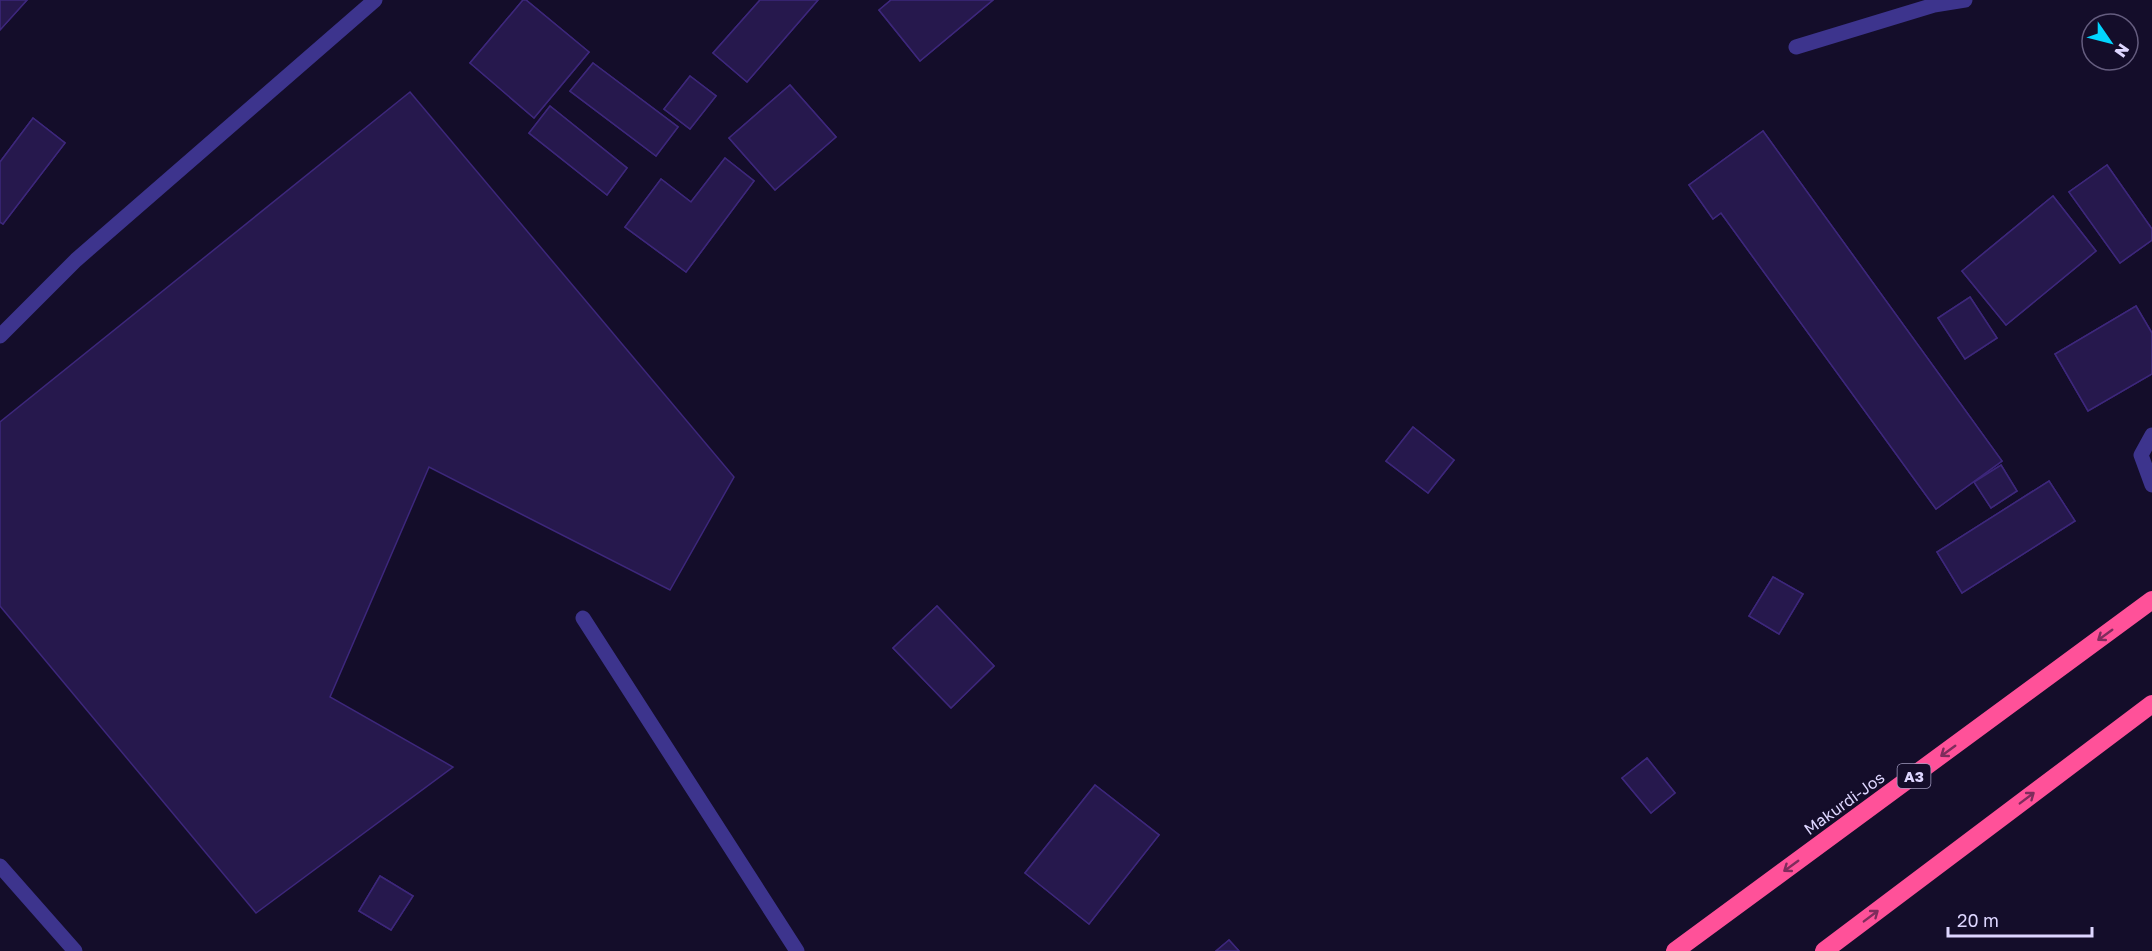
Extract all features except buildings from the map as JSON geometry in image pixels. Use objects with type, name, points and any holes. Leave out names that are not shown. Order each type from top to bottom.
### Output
[{"type":"highway","name":"Makurdi-Jos","points":[[1675,951],[2152,600]]},
{"type":"highway","points":[[1824,951],[2152,704]]},
{"type":"street","points":[[0,336],[76,260],[375,0]]},
{"type":"street","points":[[1796,47],[1934,5],[1965,0]]},
{"type":"street","points":[[2152,435],[2141,455],[2152,485]]},
{"type":"street","points":[[583,618],[798,951]]},
{"type":"street","points":[[0,866],[75,951]]}]
